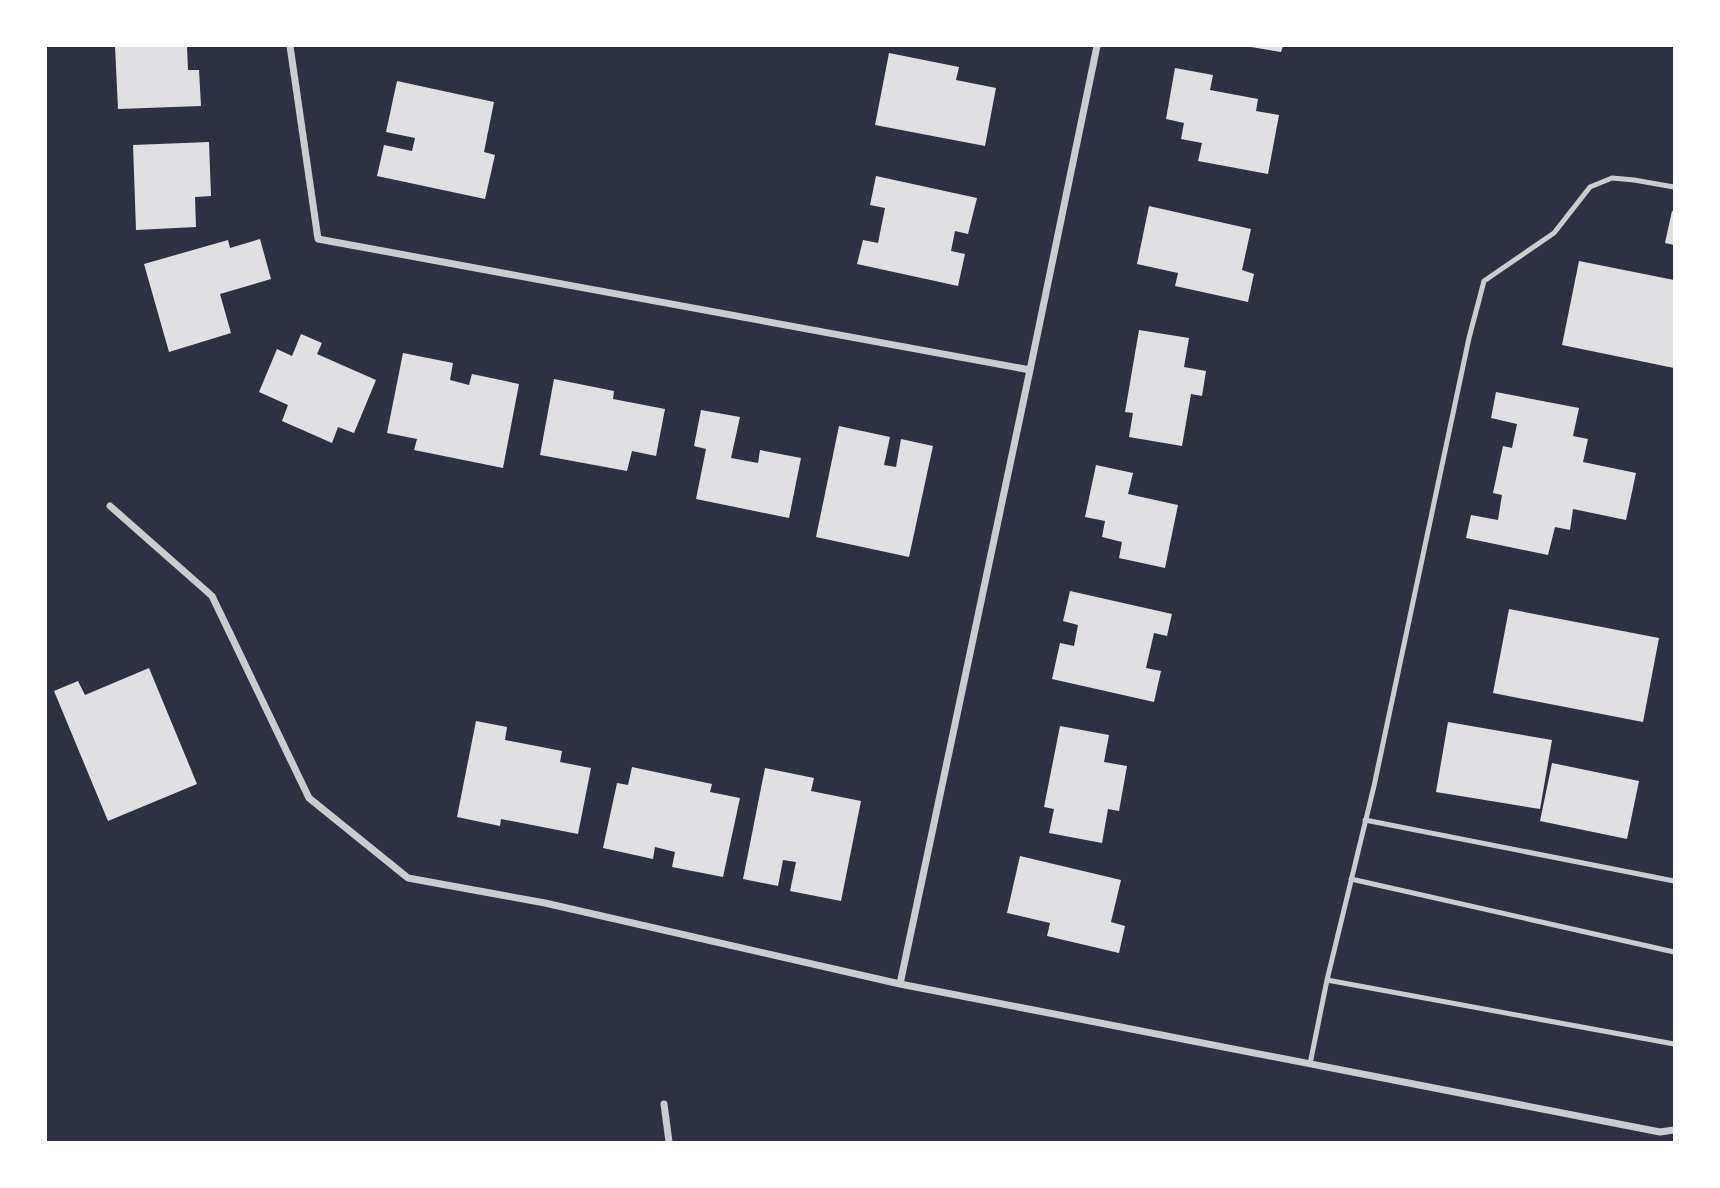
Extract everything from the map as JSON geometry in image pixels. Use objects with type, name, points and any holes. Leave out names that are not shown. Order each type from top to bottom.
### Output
[{"type":"street","points":[[290,46],[318,239],[1030,370]]},
{"type":"street","points":[[900,985],[1097,46]]},
{"type":"street","points":[[110,506],[212,596],[309,798],[408,878],[545,903],[900,985],[1660,1132],[1675,1130]]},
{"type":"street","points":[[664,1104],[669,1143]]},
{"type":"lane","points":[[1310,1064],[1469,338],[1484,281],[1554,233],[1590,187],[1612,178],[1675,187]]},
{"type":"lane","points":[[1365,820],[1675,881]]},
{"type":"lane","points":[[1351,879],[1675,952]]},
{"type":"lane","points":[[1327,980],[1675,1044]]},
{"type":"building","points":[[115,46],[187,46],[188,70],[199,70],[201,106],[118,109]]},
{"type":"building","points":[[1251,46],[1283,46],[1281,52]]},
{"type":"building","points":[[889,53],[959,67],[956,80],[996,88],[985,146],[875,125]]},
{"type":"building","points":[[1175,68],[1213,75],[1210,90],[1258,99],[1256,111],[1279,115],[1268,174],[1198,161],[1202,143],[1181,139],[1184,123],[1166,119]]},
{"type":"building","points":[[397,81],[494,102],[484,152],[495,155],[485,199],[377,176],[384,145],[412,151],[415,138],[386,132]]},
{"type":"building","points":[[209,142],[211,196],[195,197],[196,227],[136,230],[133,145]]},
{"type":"building","points":[[876,176],[977,198],[968,234],[955,231],[951,251],[965,254],[958,286],[857,264],[863,240],[878,243],[885,208],[870,205]]},
{"type":"building","points":[[1149,206],[1251,229],[1242,270],[1254,274],[1248,302],[1175,286],[1178,273],[1137,264]]},
{"type":"building","points":[[1674,211],[1674,245],[1665,243]]},
{"type":"building","points":[[260,239],[271,279],[220,294],[231,333],[169,352],[144,264],[228,240],[230,248]]},
{"type":"building","points":[[1579,261],[1674,280],[1674,368],[1562,345]]},
{"type":"building","points":[[1139,330],[1189,338],[1184,367],[1206,371],[1202,396],[1191,394],[1182,446],[1129,437],[1133,413],[1125,412]]},
{"type":"building","points":[[301,334],[322,343],[317,354],[376,380],[354,433],[338,427],[332,443],[282,421],[288,405],[259,392],[277,349],[292,356]]},
{"type":"building","points":[[403,353],[453,363],[450,380],[469,385],[472,374],[519,384],[503,468],[414,450],[417,439],[387,433]]},
{"type":"building","points":[[554,379],[614,391],[613,399],[665,409],[656,456],[632,451],[627,471],[540,455]]},
{"type":"building","points":[[1496,392],[1579,408],[1573,436],[1588,439],[1583,462],[1636,473],[1626,520],[1573,509],[1570,530],[1555,527],[1548,555],[1466,538],[1471,515],[1498,520],[1502,495],[1493,493],[1503,446],[1512,448],[1517,424],[1491,418]]},
{"type":"building","points":[[701,410],[740,417],[731,458],[758,463],[760,450],[801,458],[789,518],[696,499],[706,449],[694,446]]},
{"type":"building","points":[[839,426],[890,437],[884,465],[896,467],[901,439],[933,446],[909,557],[816,537]]},
{"type":"building","points":[[1096,465],[1133,473],[1128,494],[1178,505],[1165,568],[1119,558],[1122,542],[1102,537],[1105,521],[1085,517]]},
{"type":"building","points":[[1070,591],[1172,614],[1167,636],[1154,633],[1146,668],[1161,671],[1154,702],[1052,679],[1060,643],[1074,646],[1078,625],[1063,621]]},
{"type":"building","points":[[1509,609],[1659,638],[1643,722],[1493,693]]},
{"type":"building","points":[[149,668],[197,784],[108,821],[54,691],[78,681],[85,695]]},
{"type":"building","points":[[476,721],[507,727],[505,740],[562,751],[560,762],[591,768],[578,834],[501,819],[500,826],[457,817]]},
{"type":"building","points":[[1448,722],[1552,740],[1540,809],[1436,792]]},
{"type":"building","points":[[1060,726],[1109,735],[1104,762],[1127,766],[1119,811],[1108,809],[1102,843],[1049,833],[1054,809],[1044,807]]},
{"type":"building","points":[[1552,763],[1639,781],[1627,839],[1540,821]]},
{"type":"building","points":[[632,767],[712,784],[710,792],[740,798],[723,877],[672,867],[675,852],[655,847],[653,859],[603,848],[617,783],[628,785]]},
{"type":"building","points":[[765,768],[814,778],[811,791],[861,801],[841,901],[790,891],[796,862],[783,860],[778,886],[743,879]]},
{"type":"building","points":[[1020,856],[1121,880],[1111,922],[1125,926],[1119,953],[1047,936],[1050,923],[1007,913]]}]
